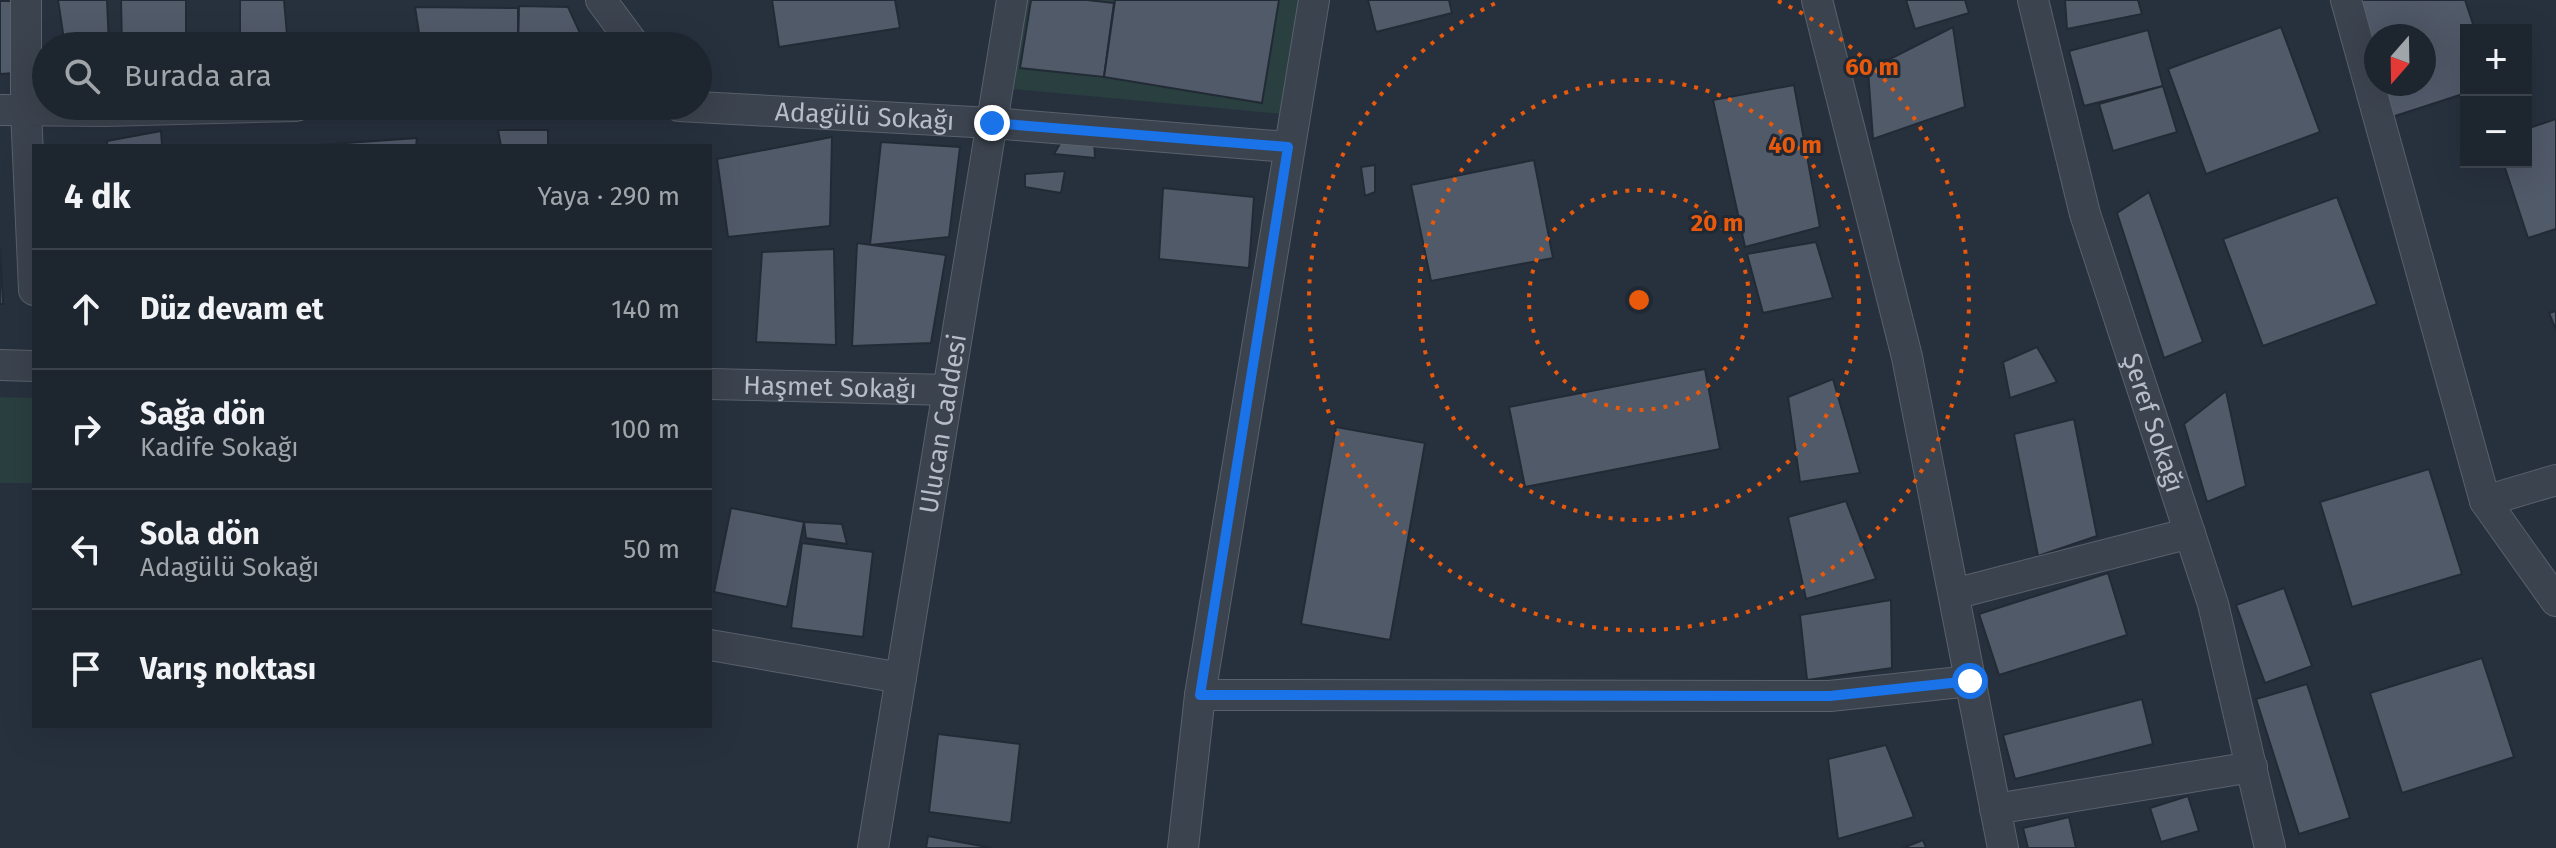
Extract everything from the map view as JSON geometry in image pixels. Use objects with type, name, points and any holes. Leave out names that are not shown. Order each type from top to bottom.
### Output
[{"type":"street","points":[[26,0],[13,110],[32,273]]},
{"type":"street","points":[[601,0],[625,32]]},
{"type":"street","name":"Ulucan Caddesi","points":[[873,848],[1012,0]]},
{"type":"street","points":[[1183,848],[1200,695],[1314,0]]},
{"type":"street","points":[[1817,0],[1907,357],[2003,848]]},
{"type":"street","name":"Şeref Sokağı","points":[[2033,0],[2085,214],[2213,604],[2270,848]]},
{"type":"street","points":[[2346,0],[2485,501],[2556,601]]},
{"type":"street","name":"Adagülü Sokağı","points":[[712,108],[992,123],[1288,147]]},
{"type":"street","points":[[0,365],[32,366]]},
{"type":"street","name":"Haşmet Sokağı","points":[[712,384],[948,390]]},
{"type":"street","points":[[2485,501],[2556,480]]},
{"type":"street","points":[[1954,594],[2190,533]]},
{"type":"street","points":[[712,645],[901,678]]},
{"type":"street","points":[[1200,695],[1830,696],[1970,681]]},
{"type":"street","points":[[1995,809],[2252,767]]},
{"type":"green space","points":[[1025,0],[1301,0],[1284,114],[1014,89]]},
{"type":"green space","points":[[0,397],[32,398],[32,483],[0,483]]},
{"type":"building","points":[[58,0],[107,0],[108,32],[63,32]]},
{"type":"building","points":[[121,0],[186,0],[186,32],[122,32]]},
{"type":"building","points":[[240,0],[284,0],[287,32],[240,32]]},
{"type":"building","points":[[772,0],[895,0],[900,28],[779,47]]},
{"type":"building","points":[[1031,0],[1114,3],[1104,77],[1020,68]]},
{"type":"building","points":[[1115,0],[1279,0],[1262,103],[1104,77]]},
{"type":"building","points":[[1368,0],[1449,0],[1452,13],[1376,32]]},
{"type":"building","points":[[1906,0],[1965,0],[1969,13],[1915,29]]},
{"type":"building","points":[[2065,0],[2138,0],[2142,14],[2067,29]]},
{"type":"building","points":[[2357,0],[2465,0],[2473,24],[2460,24],[2460,95],[2392,117],[2385,96],[2436,96],[2436,24],[2364,25]]},
{"type":"building","points":[[0,1],[21,1],[16,73],[0,74]]},
{"type":"building","points":[[519,6],[568,7],[580,32],[518,32]]},
{"type":"building","points":[[415,7],[518,8],[518,32],[419,32]]},
{"type":"building","points":[[1953,27],[1965,107],[1873,139],[1868,70]]},
{"type":"building","points":[[2281,27],[2320,132],[2206,174],[2168,69]]},
{"type":"building","points":[[2148,30],[2163,86],[2084,106],[2069,51]]},
{"type":"building","points":[[1794,85],[1820,227],[1745,247],[1713,100]]},
{"type":"building","points":[[2163,86],[2177,132],[2113,151],[2099,104]]},
{"type":"building","points":[[2556,119],[2556,229],[2528,238],[2505,168],[2532,168],[2532,127]]},
{"type":"building","points":[[498,130],[548,130],[548,144],[501,144]]},
{"type":"building","points":[[161,131],[162,144],[107,144],[107,141]]},
{"type":"building","points":[[832,137],[830,226],[728,237],[717,159]]},
{"type":"building","points":[[417,138],[416,144],[332,144]]},
{"type":"building","points":[[1094,140],[1095,158],[1054,154],[1061,142]]},
{"type":"building","points":[[881,142],[960,147],[949,237],[870,245]]},
{"type":"building","points":[[1534,160],[1553,258],[1431,281],[1411,185]]},
{"type":"building","points":[[1375,165],[1375,192],[1365,196],[1361,167]]},
{"type":"building","points":[[1065,171],[1061,193],[1025,187],[1025,174]]},
{"type":"building","points":[[1163,188],[1254,197],[1249,268],[1159,259]]},
{"type":"building","points":[[2149,192],[2203,342],[2164,358],[2117,213]]},
{"type":"building","points":[[2337,197],[2377,304],[2263,346],[2223,239]]},
{"type":"building","points":[[1816,242],[1833,298],[1763,313],[1747,254]]},
{"type":"building","points":[[857,243],[946,255],[931,343],[852,346]]},
{"type":"building","points":[[0,247],[3,304],[0,304]]},
{"type":"building","points":[[834,249],[836,345],[756,342],[762,252]]},
{"type":"building","points":[[2556,311],[2556,330],[2549,313]]},
{"type":"building","points":[[2037,347],[2057,382],[2010,398],[2003,362]]},
{"type":"building","points":[[1705,369],[1720,449],[1525,487],[1509,407]]},
{"type":"building","points":[[1833,379],[1860,473],[1800,482],[1788,397]]},
{"type":"building","points":[[2226,391],[2246,486],[2207,502],[2184,424]]},
{"type":"building","points":[[2074,419],[2097,536],[2038,556],[2014,434]]},
{"type":"building","points":[[1336,427],[1425,443],[1390,640],[1301,624]]},
{"type":"building","points":[[2429,469],[2462,574],[2352,607],[2320,502]]},
{"type":"building","points":[[1846,501],[1876,579],[1806,599],[1788,517]]},
{"type":"building","points":[[731,508],[804,522],[787,607],[714,592]]},
{"type":"building","points":[[804,522],[842,524],[847,544],[806,538]]},
{"type":"building","points":[[802,543],[873,552],[863,637],[791,628]]},
{"type":"building","points":[[2108,573],[2127,635],[1999,675],[1979,614]]},
{"type":"building","points":[[2284,588],[2312,666],[2265,683],[2236,605]]},
{"type":"building","points":[[1891,600],[1892,668],[1807,680],[1800,615]]},
{"type":"building","points":[[2482,658],[2514,757],[2402,793],[2370,693]]},
{"type":"building","points":[[2307,684],[2350,818],[2299,834],[2256,699]]},
{"type":"building","points":[[2142,699],[2153,744],[2015,779],[2003,735]]},
{"type":"building","points":[[938,734],[1020,744],[1011,823],[929,812]]},
{"type":"building","points":[[1886,745],[1914,817],[1838,839],[1828,759]]},
{"type":"building","points":[[2188,796],[2199,831],[2161,842],[2150,808]]},
{"type":"building","points":[[2069,817],[2076,848],[2028,848],[2023,828]]},
{"type":"building","points":[[928,836],[992,848],[926,848]]},
{"type":"building","points":[[1923,840],[1926,848],[1903,848]]},
{"type":"route","points":[[992,123],[1288,147],[1200,695],[1830,696],[1970,681]]}]
